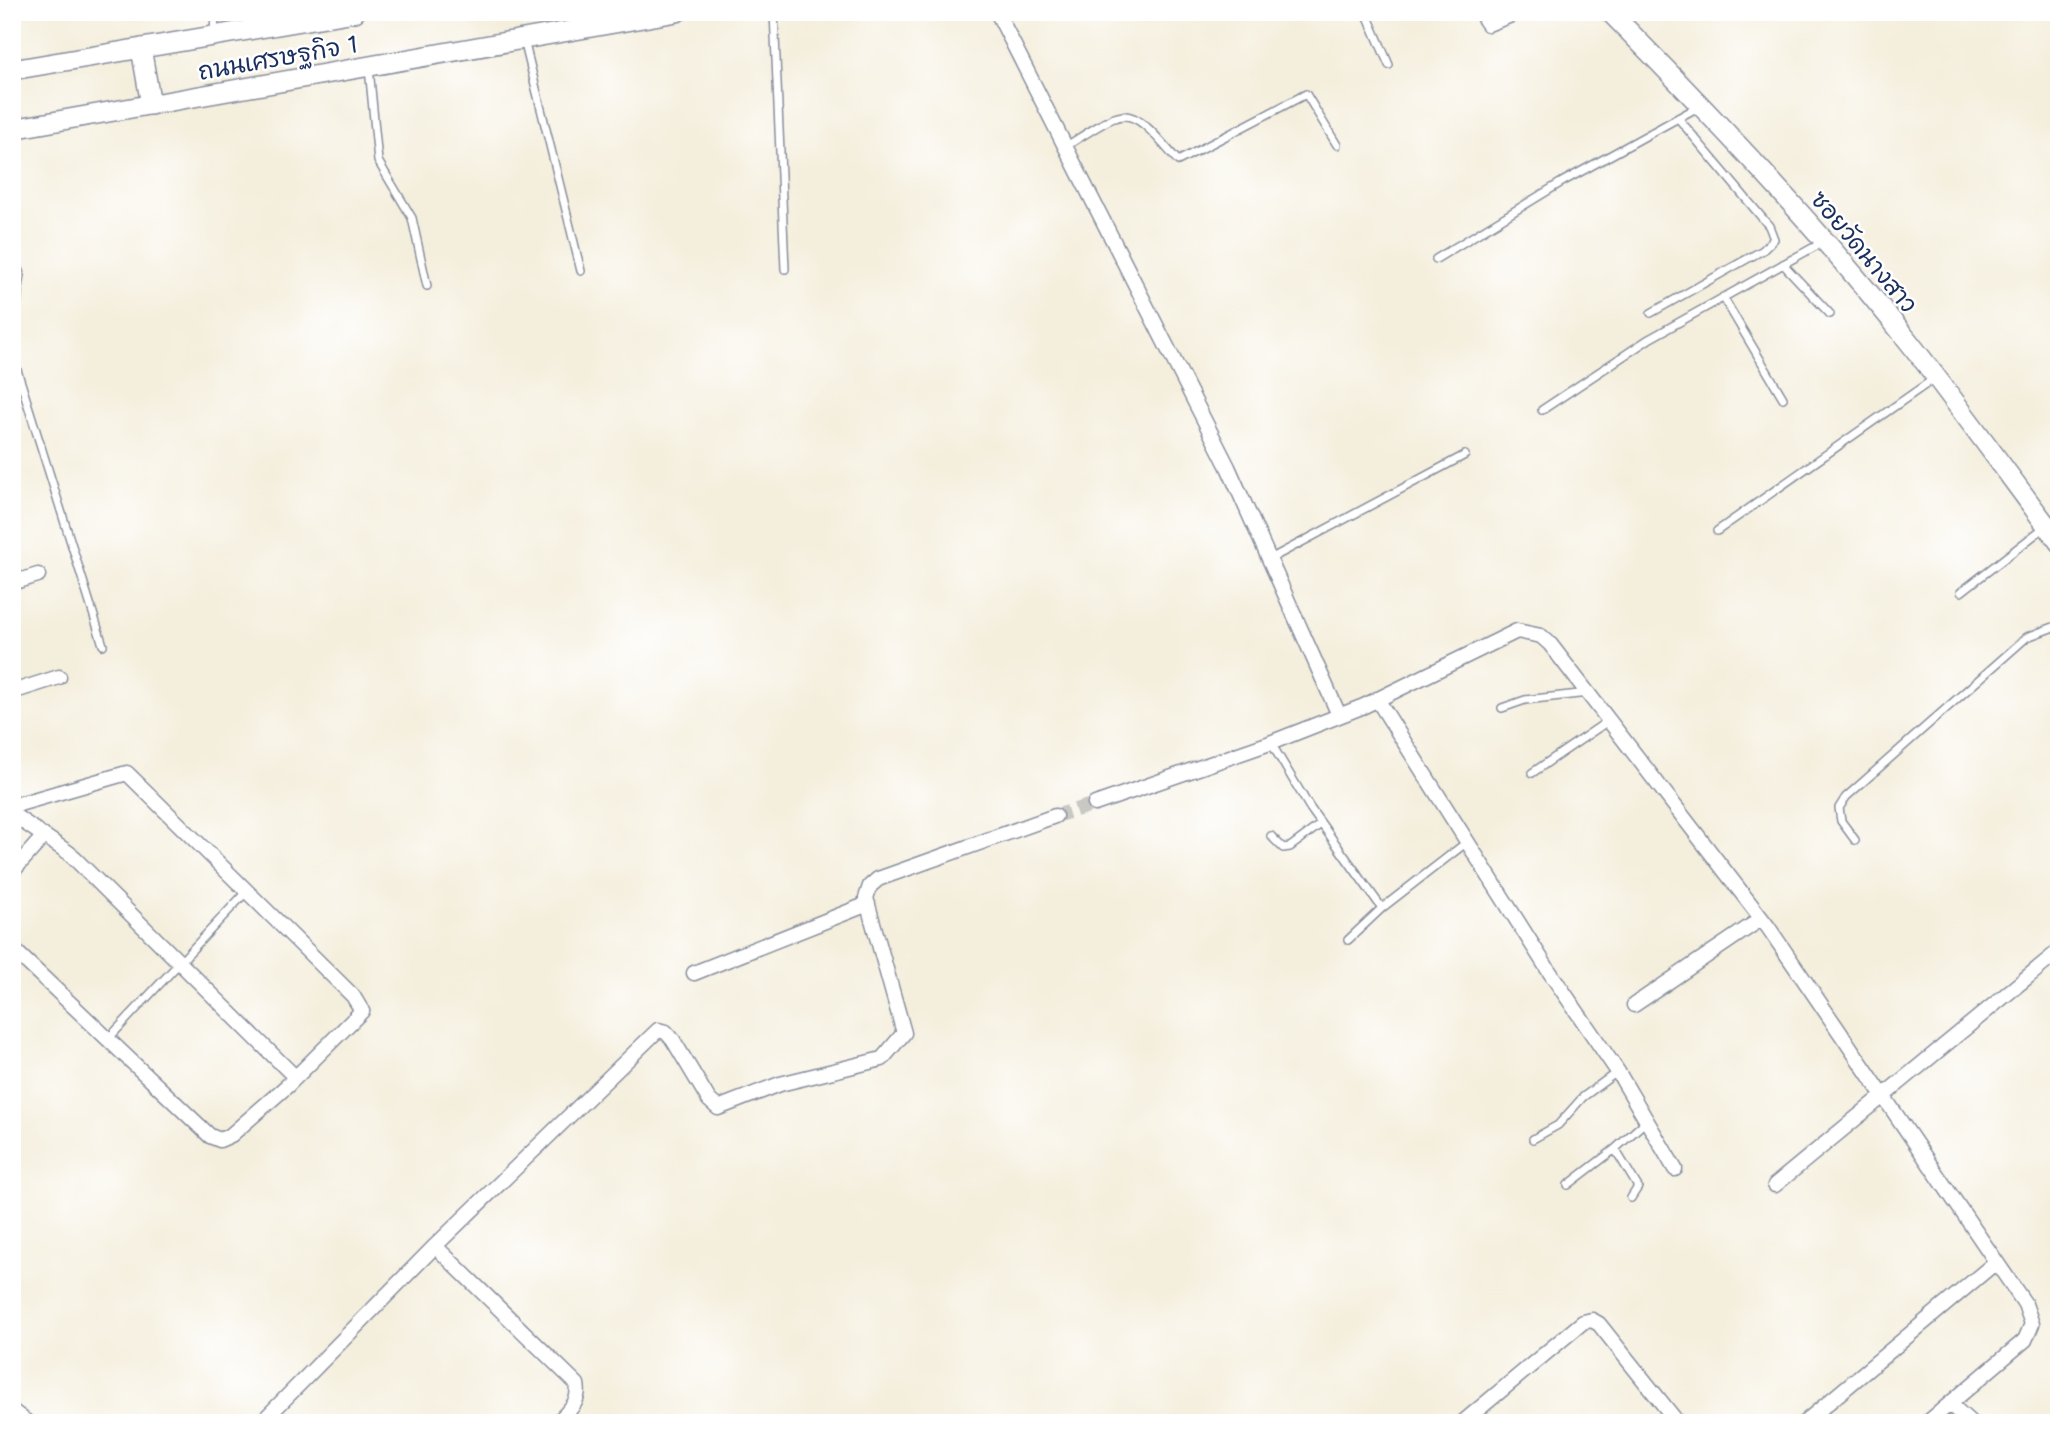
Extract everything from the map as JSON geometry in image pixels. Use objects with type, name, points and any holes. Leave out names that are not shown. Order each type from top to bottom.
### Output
[{"type":"main road","name":"ถนนเศรษฐกิจ 1","points":[[12,70],[355,12]]},
{"type":"main road","name":"ถนนเศรษฐกิจ 1","points":[[12,129],[677,12]]},
{"type":"main road","name":"ซอยวัดนางสาว","points":[[1609,12],[1701,105],[1824,241],[1936,378],[2059,542]]},
{"type":"main road","points":[[141,48],[150,106]]},
{"type":"main road","points":[[12,1414],[24,1423]]},
{"type":"street","points":[[997,12],[1227,467],[1339,715]]},
{"type":"street","points":[[1480,12],[1488,24],[1519,12]]},
{"type":"street","points":[[12,583],[38,575]]},
{"type":"street","points":[[1095,804],[1270,743],[1339,715],[1517,631],[1541,636],[1589,693],[1761,919],[2025,1304],[2032,1324],[2025,1340],[1927,1423]]},
{"type":"street","points":[[12,692],[60,677]]},
{"type":"street","points":[[1377,699],[1618,1072],[1675,1169]]},
{"type":"street","points":[[12,806],[127,773],[353,996],[362,1011],[359,1018],[295,1077],[231,1135],[220,1140],[210,1136],[12,948]]},
{"type":"street","points":[[12,814],[69,853],[295,1077]]},
{"type":"street","points":[[261,1423],[435,1247],[658,1030],[666,1032],[673,1040],[709,1100],[718,1108],[780,1084],[882,1059],[904,1032],[866,898],[870,887],[878,879],[1055,816]]},
{"type":"street","points":[[12,872],[44,836]]},
{"type":"street","points":[[694,973],[868,904]]},
{"type":"street","points":[[1634,1005],[1761,919]]},
{"type":"street","points":[[1775,1185],[2059,951]]},
{"type":"street","points":[[435,1247],[577,1384],[579,1395],[575,1404],[557,1423]]},
{"type":"street","points":[[1804,1423],[1996,1262]]},
{"type":"street","points":[[1462,1423],[1583,1322],[1592,1320],[1600,1324],[1678,1423]]},
{"type":"street","points":[[1950,1404],[1971,1423]]},
{"type":"lane","points":[[214,36],[215,12]]},
{"type":"lane","points":[[774,12],[785,269]]},
{"type":"lane","points":[[1366,12],[1389,65]]},
{"type":"lane","points":[[523,39],[581,271]]},
{"type":"lane","points":[[369,67],[378,161],[412,218],[427,286]]},
{"type":"lane","points":[[1064,147],[1114,116],[1129,116],[1144,121],[1178,161],[1306,94],[1337,145]]},
{"type":"lane","points":[[1436,259],[1562,182],[1701,105]]},
{"type":"lane","points":[[1651,313],[1763,250],[1774,239],[1769,226],[1678,118]]},
{"type":"lane","points":[[12,240],[20,275],[12,352],[103,645]]},
{"type":"lane","points":[[1542,410],[1648,339],[1824,241]]},
{"type":"lane","points":[[1783,264],[1830,314]]},
{"type":"lane","points":[[1723,297],[1783,398]]},
{"type":"lane","points":[[1717,531],[1936,378]]},
{"type":"lane","points":[[1270,559],[1465,455]]},
{"type":"lane","points":[[1961,592],[2046,526]]},
{"type":"lane","points":[[1854,839],[1842,821],[1839,808],[1846,797],[2028,637],[2059,625]]},
{"type":"lane","points":[[1502,708],[1538,698],[1589,693]]},
{"type":"lane","points":[[1532,773],[1608,721]]},
{"type":"lane","points":[[1270,743],[1321,824],[1382,908]]},
{"type":"lane","points":[[1271,836],[1283,848],[1290,847],[1321,824]]},
{"type":"lane","points":[[1348,940],[1382,908],[1467,842]]},
{"type":"lane","points":[[109,1038],[247,891]]},
{"type":"lane","points":[[1533,1139],[1558,1125],[1583,1097],[1618,1072]]},
{"type":"lane","points":[[1568,1185],[1645,1122]]},
{"type":"lane","points":[[1615,1149],[1638,1186],[1632,1198]]},
{"type":"tunnel","points":[[1055,816],[1095,804]]}]
